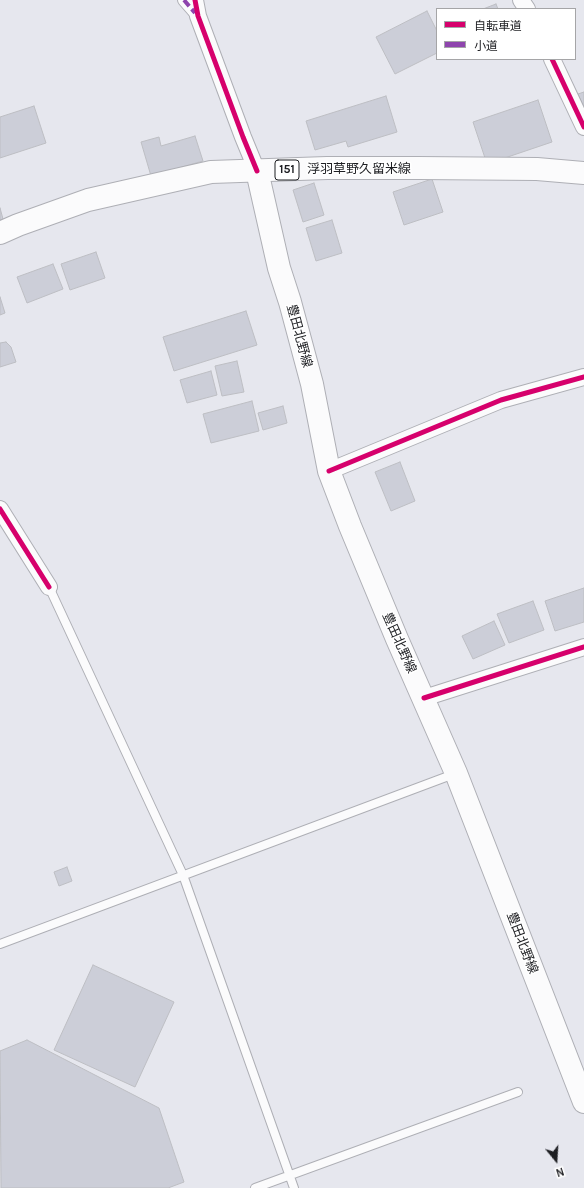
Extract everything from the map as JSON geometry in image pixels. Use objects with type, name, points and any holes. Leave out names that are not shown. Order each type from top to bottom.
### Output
[{"type":"main road","name":"浮羽草野久留米線","points":[[0,233],[88,200],[211,172],[327,168],[537,169],[584,174]]},
{"type":"main road","name":"豊田北野線","points":[[257,171],[279,268],[290,302],[312,384],[329,471],[391,625],[456,773],[584,1102]]},
{"type":"street","points":[[184,0],[198,16]]},
{"type":"street","points":[[195,0],[198,16],[257,171]]},
{"type":"street","points":[[552,60],[584,127]]},
{"type":"street","points":[[329,471],[501,400],[584,378]]},
{"type":"street","points":[[0,509],[49,587]]},
{"type":"street","points":[[424,698],[584,647]]},
{"type":"lane","points":[[49,587],[183,875],[294,1188]]},
{"type":"lane","points":[[0,944],[456,773]]},
{"type":"lane","points":[[256,1188],[518,1092]]},
{"type":"building","points":[[496,4],[498,8],[486,8]]},
{"type":"building","points":[[427,11],[436,29],[436,54],[395,74],[376,37]]},
{"type":"building","points":[[584,92],[584,108],[578,94]]},
{"type":"building","points":[[386,96],[397,132],[348,147],[346,141],[315,150],[306,121]]},
{"type":"building","points":[[538,100],[552,142],[487,164],[473,122]]},
{"type":"building","points":[[34,106],[46,143],[0,158],[0,117]]},
{"type":"building","points":[[195,136],[203,161],[151,176],[141,142],[159,137],[161,146]]},
{"type":"building","points":[[432,179],[443,212],[404,225],[393,192]]},
{"type":"building","points":[[314,183],[324,215],[303,222],[293,190]]},
{"type":"building","points":[[0,208],[3,219],[0,220]]},
{"type":"building","points":[[332,220],[342,253],[316,261],[306,228]]},
{"type":"building","points":[[96,252],[105,278],[70,290],[61,264]]},
{"type":"building","points":[[53,264],[63,289],[27,303],[17,277]]},
{"type":"building","points":[[0,297],[5,313],[0,315]]},
{"type":"building","points":[[246,311],[257,345],[174,371],[163,337]]},
{"type":"building","points":[[6,342],[11,347],[16,362],[0,367],[0,343]]},
{"type":"building","points":[[237,361],[244,392],[222,396],[215,366]]},
{"type":"building","points":[[211,371],[217,395],[187,403],[180,380]]},
{"type":"building","points":[[252,401],[259,431],[211,443],[203,414]]},
{"type":"building","points":[[283,406],[287,423],[263,430],[258,413]]},
{"type":"building","points":[[400,462],[415,501],[391,511],[375,472]]},
{"type":"building","points":[[584,588],[584,622],[555,631],[545,601]]},
{"type":"building","points":[[533,601],[544,630],[509,643],[497,614]]},
{"type":"building","points":[[494,621],[505,645],[473,659],[462,636]]},
{"type":"building","points":[[67,867],[72,881],[59,886],[54,872]]},
{"type":"building","points":[[93,965],[174,1002],[135,1087],[54,1050]]},
{"type":"building","points":[[27,1040],[159,1108],[184,1182],[168,1188],[1,1188],[0,1051]]},
{"type":"marked path","points":[[184,0],[195,13]]},
{"type":"cycle path","points":[[195,0],[198,16],[257,171]]},
{"type":"cycle path","points":[[552,60],[584,127]]},
{"type":"cycle path","points":[[329,471],[501,400],[584,377]]},
{"type":"cycle path","points":[[0,509],[49,587]]},
{"type":"cycle path","points":[[424,698],[584,647]]}]
